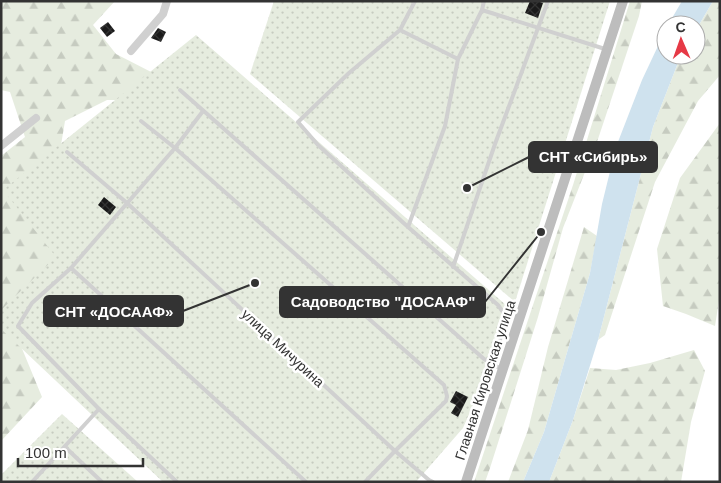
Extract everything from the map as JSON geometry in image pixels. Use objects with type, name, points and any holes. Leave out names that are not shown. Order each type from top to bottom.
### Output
[{"type":"main road","name":"Главная Кировская улица","points":[[466,482],[623,1]]},
{"type":"street","points":[[131,51],[163,14],[167,1]]},
{"type":"street","points":[[1,146],[36,118]]},
{"type":"lane","points":[[415,1],[400,30],[349,73],[298,122],[318,145],[498,305],[505,315],[500,340],[488,361]]},
{"type":"lane","points":[[408,227],[445,126],[458,59],[482,10],[484,1]]},
{"type":"lane","points":[[453,267],[495,144],[548,1]]},
{"type":"lane","points":[[482,10],[607,50]]},
{"type":"lane","points":[[400,30],[458,59]]},
{"type":"lane","points":[[180,90],[484,359],[503,370]]},
{"type":"lane","points":[[178,482],[99,409],[18,326],[32,303],[71,268],[175,148],[203,111]]},
{"type":"lane","points":[[141,121],[175,148],[444,385],[447,396],[446,401],[365,482]]},
{"type":"lane","name":"улица Мичурина","points":[[67,152],[127,203],[395,451],[433,482]]},
{"type":"lane","points":[[71,268],[306,482]]},
{"type":"lane","points":[[32,482],[99,409]]},
{"type":"lane","points":[[64,447],[102,482]]},
{"type":"green space","points":[[1,1],[115,1],[93,25],[116,54],[157,75],[141,100],[107,100],[65,121],[60,151],[62,263],[11,322],[42,397],[2,440],[1,156],[25,137],[10,92],[1,90]]},
{"type":"green space","points":[[274,1],[610,1],[515,302],[250,74]]},
{"type":"green space","points":[[630,1],[642,1],[639,16],[598,139],[563,228],[538,317],[490,468],[485,482],[474,482],[573,185]]},
{"type":"green space","points":[[713,1],[720,1],[720,75],[698,101],[655,182],[605,335],[598,340],[653,127],[677,65],[706,65],[705,15]]},
{"type":"green space","points":[[196,35],[514,312],[463,428],[416,482],[163,482],[1,329],[1,310],[56,257],[3,190]]},
{"type":"green space","points":[[720,123],[720,294],[715,326],[663,306],[657,249],[680,178]]},
{"type":"green space","points":[[584,227],[597,236],[590,273],[544,432],[523,482],[508,482],[528,430],[548,347]]},
{"type":"green space","points":[[694,350],[705,371],[691,422],[681,482],[549,482],[573,420],[590,368],[616,370],[650,363]]},
{"type":"green space","points":[[62,414],[138,482],[1,482],[1,475]]},
{"type":"water","points":[[682,1],[713,1],[705,15],[674,15]]},
{"type":"water","points":[[656,50],[656,65],[677,65],[653,127],[598,340],[573,420],[549,482],[523,482],[544,432],[590,273],[602,204],[616,147],[642,80]]},
{"type":"building","points":[[530,1],[543,3],[538,18],[525,13]]},
{"type":"building","points":[[108,22],[115,31],[107,37],[100,28]]},
{"type":"building","points":[[158,28],[166,32],[161,42],[151,38]]},
{"type":"building","points":[[104,197],[116,207],[110,215],[98,205]]},
{"type":"building","points":[[456,391],[468,397],[458,417],[451,413],[456,405],[450,402]]},
{"type":"place","name":"СНТ «Сибирь»","points":[[467,188]]},
{"type":"place","name":"Садоводство \"ДОСААФ\"","points":[[541,232]]},
{"type":"place","name":"СНТ «ДОСААФ»","points":[[255,283]]}]
